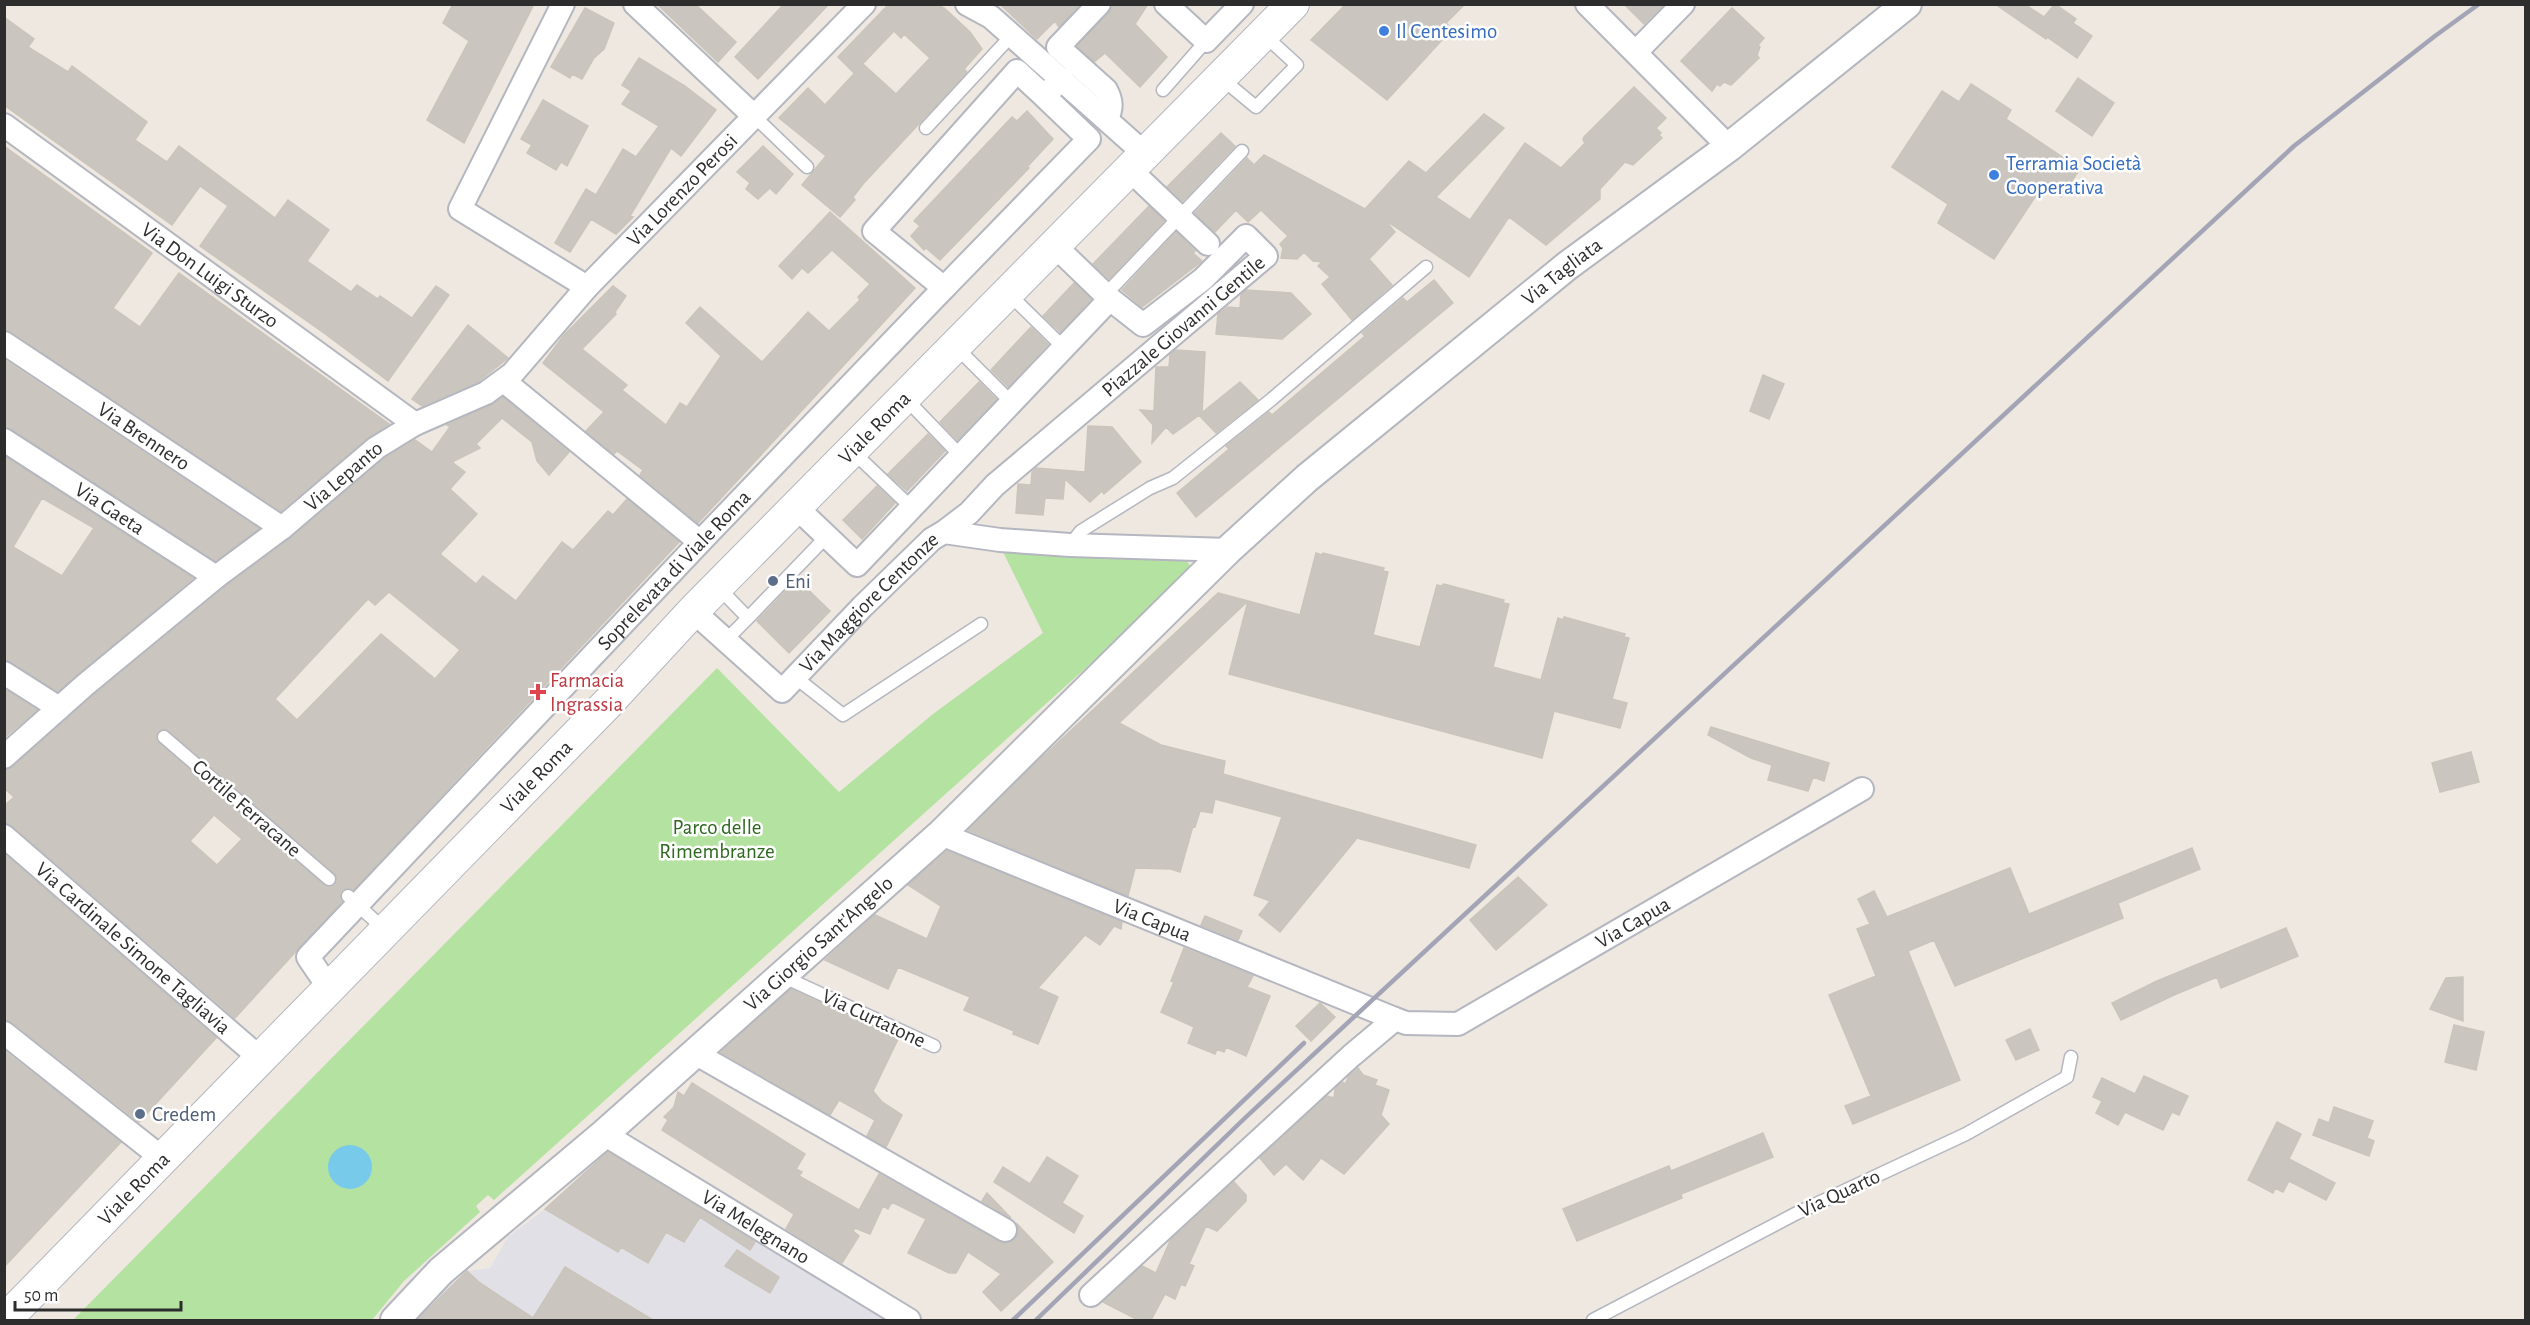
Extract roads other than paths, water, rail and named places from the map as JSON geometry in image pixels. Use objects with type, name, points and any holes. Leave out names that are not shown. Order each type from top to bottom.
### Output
[{"type":"main road","name":"Viale Roma","points":[[5,1320],[601,711],[717,586],[1293,4]]},
{"type":"street","points":[[563,4],[460,209],[587,287]]},
{"type":"street","points":[[635,4],[755,117]]},
{"type":"street","name":"Via Lorenzo Perosi","points":[[504,381],[587,287],[864,4]]},
{"type":"street","points":[[967,4],[991,17],[1107,119],[1137,162],[1180,216],[1208,244]]},
{"type":"street","points":[[1099,4],[1058,47],[1106,90],[1111,99],[1112,109],[1107,119]]},
{"type":"street","points":[[1166,4],[1206,41],[1242,4]]},
{"type":"street","points":[[1587,4],[1729,147]]},
{"type":"street","points":[[1636,52],[1683,4]]},
{"type":"street","name":"Via Tagliata","points":[[1228,550],[1306,478],[1567,266],[1729,147],[1906,4]]},
{"type":"street","points":[[944,288],[874,231],[1017,71],[1044,96],[1062,79]]},
{"type":"street","name":"Soprelevata di Viale Roma","points":[[329,988],[308,957],[353,900],[1089,139],[1044,96]]},
{"type":"street","name":"Via Don Luigi Sturzo","points":[[4,125],[415,424]]},
{"type":"street","name":"Piazzale Giovanni Gentile","points":[[945,532],[969,513],[995,485],[1266,256],[1246,236],[1203,279],[1143,325],[1108,296],[1054,245]]},
{"type":"street","points":[[796,507],[857,565],[1063,347],[1108,296]]},
{"type":"street","name":"Via Brennero","points":[[4,343],[282,528]]},
{"type":"street","points":[[504,381],[700,542]]},
{"type":"street","name":"Via Lepanto","points":[[4,757],[216,577],[282,528],[376,448],[415,424],[486,393],[504,381]]},
{"type":"street","name":"Via Gaeta","points":[[4,440],[216,577]]},
{"type":"street","name":"Via Maggiore Centonze","points":[[693,611],[782,691],[862,607],[932,539],[945,532],[1000,540],[1070,545],[1228,550]]},
{"type":"street","name":"Via Giorgio Sant'Angelo","points":[[395,1320],[441,1271],[604,1134],[941,834],[1228,550]]},
{"type":"street","points":[[4,673],[59,708]]},
{"type":"street","name":"Via Capua","points":[[941,834],[1395,1019],[1406,1023],[1458,1024],[1862,789]]},
{"type":"street","name":"Via Cardinale Simone Tagliavia","points":[[4,836],[261,1059]]},
{"type":"street","points":[[1091,1295],[1351,1056],[1395,1019]]},
{"type":"street","points":[[4,1033],[162,1158]]},
{"type":"street","points":[[693,1053],[1005,1230]]},
{"type":"street","name":"Via Melegnano","points":[[604,1134],[909,1320]]},
{"type":"lane","points":[[1220,78],[1256,107],[1297,65],[1263,34]]},
{"type":"lane","points":[[926,128],[1012,35]]},
{"type":"lane","points":[[1163,90],[1206,41]]},
{"type":"lane","points":[[755,117],[807,168]]},
{"type":"lane","points":[[1108,296],[1242,152]]},
{"type":"lane","points":[[1070,545],[1082,531],[1150,488],[1173,478],[1272,399],[1425,267]]},
{"type":"lane","points":[[1007,293],[1063,347]]},
{"type":"lane","points":[[955,346],[1011,402]]},
{"type":"lane","points":[[904,397],[960,455]]},
{"type":"lane","points":[[851,450],[911,507]]},
{"type":"lane","points":[[726,640],[827,536]]},
{"type":"lane","points":[[717,586],[748,618]]},
{"type":"lane","points":[[795,677],[843,715],[981,624]]},
{"type":"lane","name":"Cortile Ferracane","points":[[164,737],[329,879]]},
{"type":"lane","points":[[353,900],[385,930]]},
{"type":"lane","name":"Via Curtatone","points":[[780,976],[934,1046]]},
{"type":"lane","name":"Via Quarto","points":[[1593,1320],[1797,1213],[1966,1134],[2067,1077],[2071,1057]]},
{"type":"water","points":[[350,1145],[359,1146],[366,1151],[371,1158],[371,1176],[366,1183],[359,1188],[350,1189],[341,1188],[334,1183],[329,1176],[328,1167],[329,1158],[334,1151],[341,1146]]},
{"type":"railway","points":[[1036,1320],[1246,1117],[2294,146],[2479,4]]},
{"type":"railway","points":[[1013,1320],[1304,1043]]},
{"type":"place","name":"Il Centesimo","points":[[1384,31]]},
{"type":"place","name":"Terramia Società Cooperativa","points":[[1994,175]]},
{"type":"place","name":"Eni","points":[[773,581]]},
{"type":"place","name":"Farmacia Ingrassia","points":[[538,692]]},
{"type":"place","name":"Credem","points":[[140,1114]]},
{"type":"park label","name":"Parco delle Rimembranze","points":[[717,839]]}]
